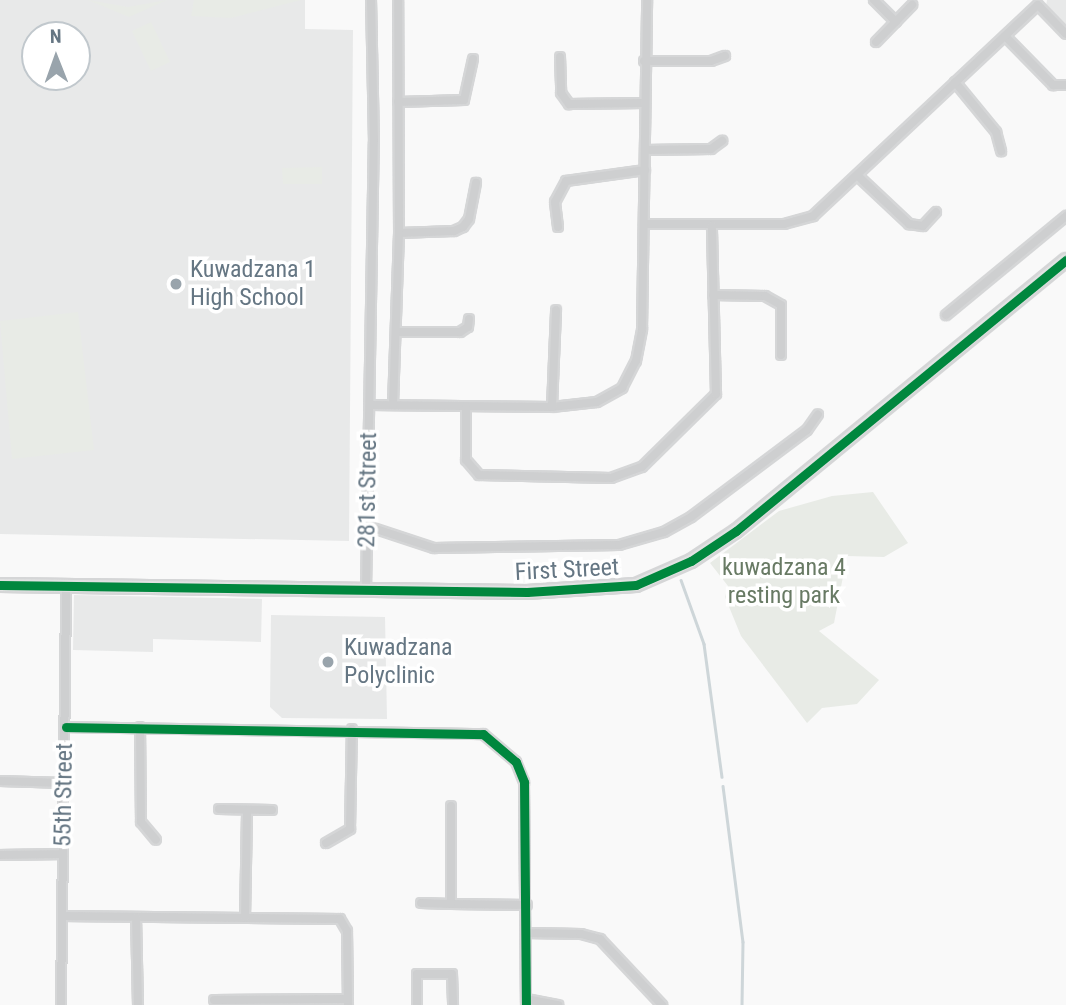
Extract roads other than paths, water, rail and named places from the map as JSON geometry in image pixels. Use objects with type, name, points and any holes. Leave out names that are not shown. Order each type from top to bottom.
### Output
[{"type":"street","name":"281st Street","points":[[366,590],[371,405],[371,0]]},
{"type":"street","points":[[393,405],[399,233],[398,0]]},
{"type":"street","points":[[371,405],[552,407],[597,402],[611,397],[629,377],[641,336],[647,0]]},
{"type":"street","points":[[874,0],[896,22]]},
{"type":"street","points":[[645,224],[712,225],[800,221],[824,210],[1039,3],[1066,34]]},
{"type":"street","points":[[876,42],[912,5]]},
{"type":"street","points":[[1005,36],[1053,85],[1066,85]]},
{"type":"street","points":[[645,61],[711,61],[725,55]]},
{"type":"street","points":[[560,57],[561,93],[569,104],[644,103]]},
{"type":"street","points":[[398,102],[464,100],[472,59]]},
{"type":"street","points":[[955,82],[996,132],[1001,150]]},
{"type":"street","points":[[645,150],[711,149],[722,141]]},
{"type":"street","points":[[558,228],[555,202],[566,181],[645,170]]},
{"type":"street","points":[[859,177],[909,224],[923,226],[936,212]]},
{"type":"street","points":[[399,233],[454,232],[463,227],[470,219],[477,183]]},
{"type":"street","points":[[946,315],[1066,216]]},
{"type":"street","points":[[466,407],[466,460],[479,475],[611,478],[628,474],[708,406],[716,394],[712,225]]},
{"type":"street","name":"First Street","points":[[0,585],[602,590],[636,584],[691,561],[736,531],[1066,260]]},
{"type":"street","points":[[713,295],[765,296],[781,305],[781,355]]},
{"type":"street","points":[[552,407],[556,310]]},
{"type":"street","points":[[397,332],[460,332],[468,327],[469,319]]},
{"type":"street","points":[[367,526],[434,548],[619,545],[664,532],[691,517],[807,430],[818,414]]},
{"type":"street","name":"55th Street","points":[[61,1005],[66,586]]},
{"type":"street","points":[[66,727],[470,731],[508,753],[524,782],[526,1002],[558,1005]]},
{"type":"street","points":[[139,727],[141,822],[156,840]]},
{"type":"street","points":[[326,843],[345,836],[350,829],[352,729]]},
{"type":"street","points":[[0,781],[64,783]]},
{"type":"street","points":[[451,806],[451,904]]},
{"type":"street","points":[[219,809],[272,810]]},
{"type":"street","points":[[245,918],[247,810]]},
{"type":"street","points":[[0,855],[63,854]]},
{"type":"street","points":[[421,903],[527,905]]},
{"type":"street","points":[[62,916],[344,922],[348,1002],[214,1000]]},
{"type":"street","points":[[136,917],[138,1005]]},
{"type":"street","points":[[527,933],[581,934],[600,939],[662,1005]]},
{"type":"street","points":[[417,1005],[417,974],[452,974],[453,1005]]},
{"type":"waterway","points":[[681,580],[704,644],[722,777]]},
{"type":"waterway","points":[[723,786],[743,942],[742,1005]]},
{"type":"place","name":"Kuwadzana 1 High School","points":[[176,284]]},
{"type":"place","name":"Kuwadzana Polyclinic","points":[[328,662]]},
{"type":"park label","name":"kuwadzana 4 resting park","points":[[784,582]]}]
